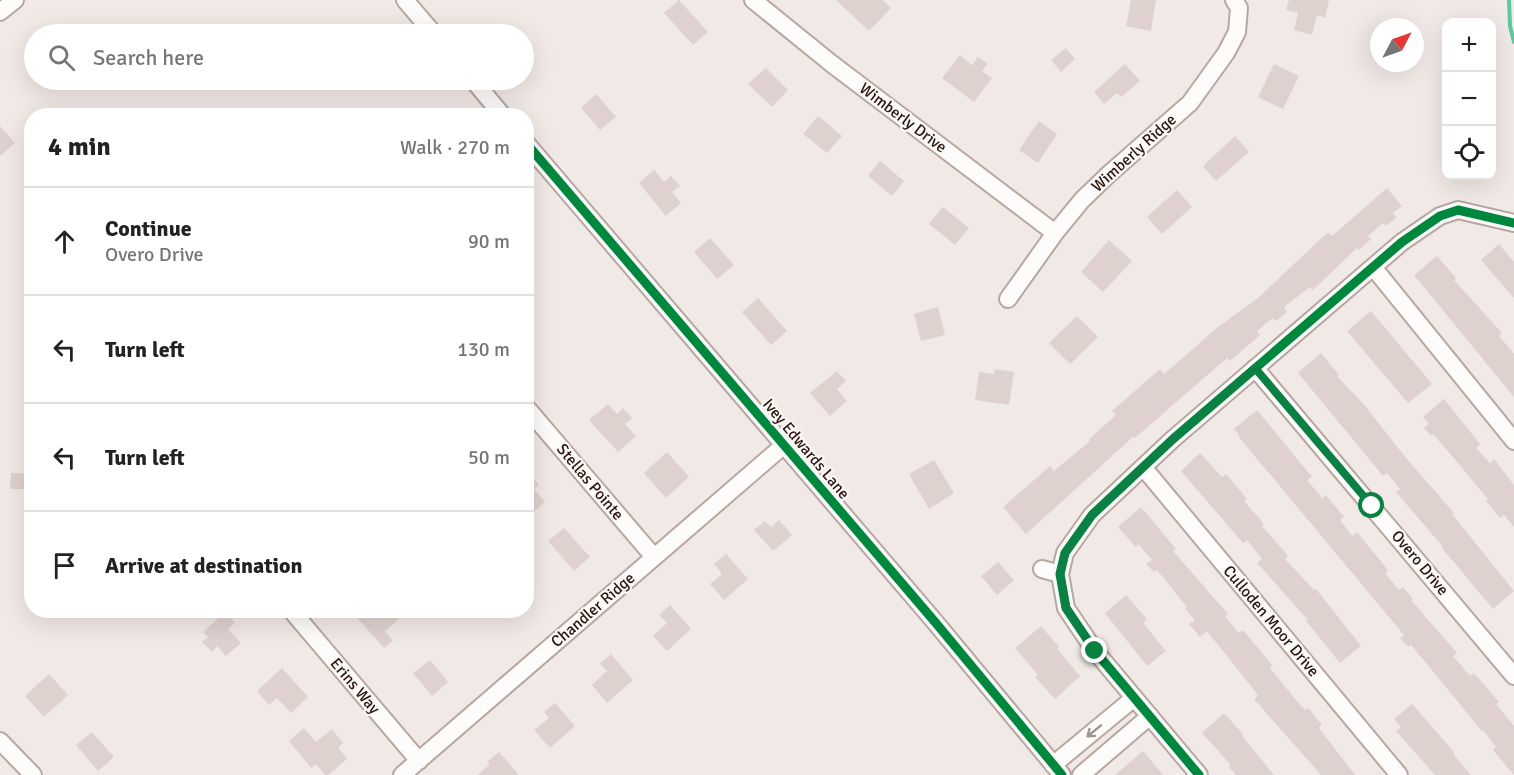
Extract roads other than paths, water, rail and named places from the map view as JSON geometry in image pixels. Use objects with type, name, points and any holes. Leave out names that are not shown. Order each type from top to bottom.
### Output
[{"type":"street","points":[[0,12],[15,0]]},
{"type":"street","points":[[405,0],[425,24]]},
{"type":"street","name":"Wimberly Drive","points":[[753,0],[832,64],[1055,232]]},
{"type":"street","name":"Wimberly Ridge","points":[[1008,299],[1055,232],[1082,201],[1109,174],[1190,104],[1227,53],[1237,32],[1239,8],[1234,0]]},
{"type":"street","points":[[481,90],[496,108]]},
{"type":"street","name":"Ivey Edwards Lane","points":[[534,152],[1058,770]]},
{"type":"street","points":[[1199,775],[1095,651],[1066,608],[1060,574],[1065,553],[1092,515],[1143,467],[1402,242],[1440,216],[1458,210],[1514,223]]},
{"type":"street","points":[[1373,267],[1514,441]]},
{"type":"street","name":"Overo Drive","points":[[1255,368],[1514,676]]},
{"type":"street","name":"Stellas Pointe","points":[[534,416],[654,557]]},
{"type":"street","name":"Chandler Ridge","points":[[402,775],[783,446]]},
{"type":"street","name":"Culloden Moor Drive","points":[[1143,467],[1399,775]]},
{"type":"street","points":[[1042,569],[1060,574]]},
{"type":"street","name":"Erins Way","points":[[298,618],[419,761]]},
{"type":"street","points":[[1058,770],[1134,698]]},
{"type":"street","points":[[1081,775],[1150,716]]},
{"type":"street","points":[[0,741],[33,775]]},
{"type":"waterway","points":[[1509,0],[1510,26],[1514,42]]}]
